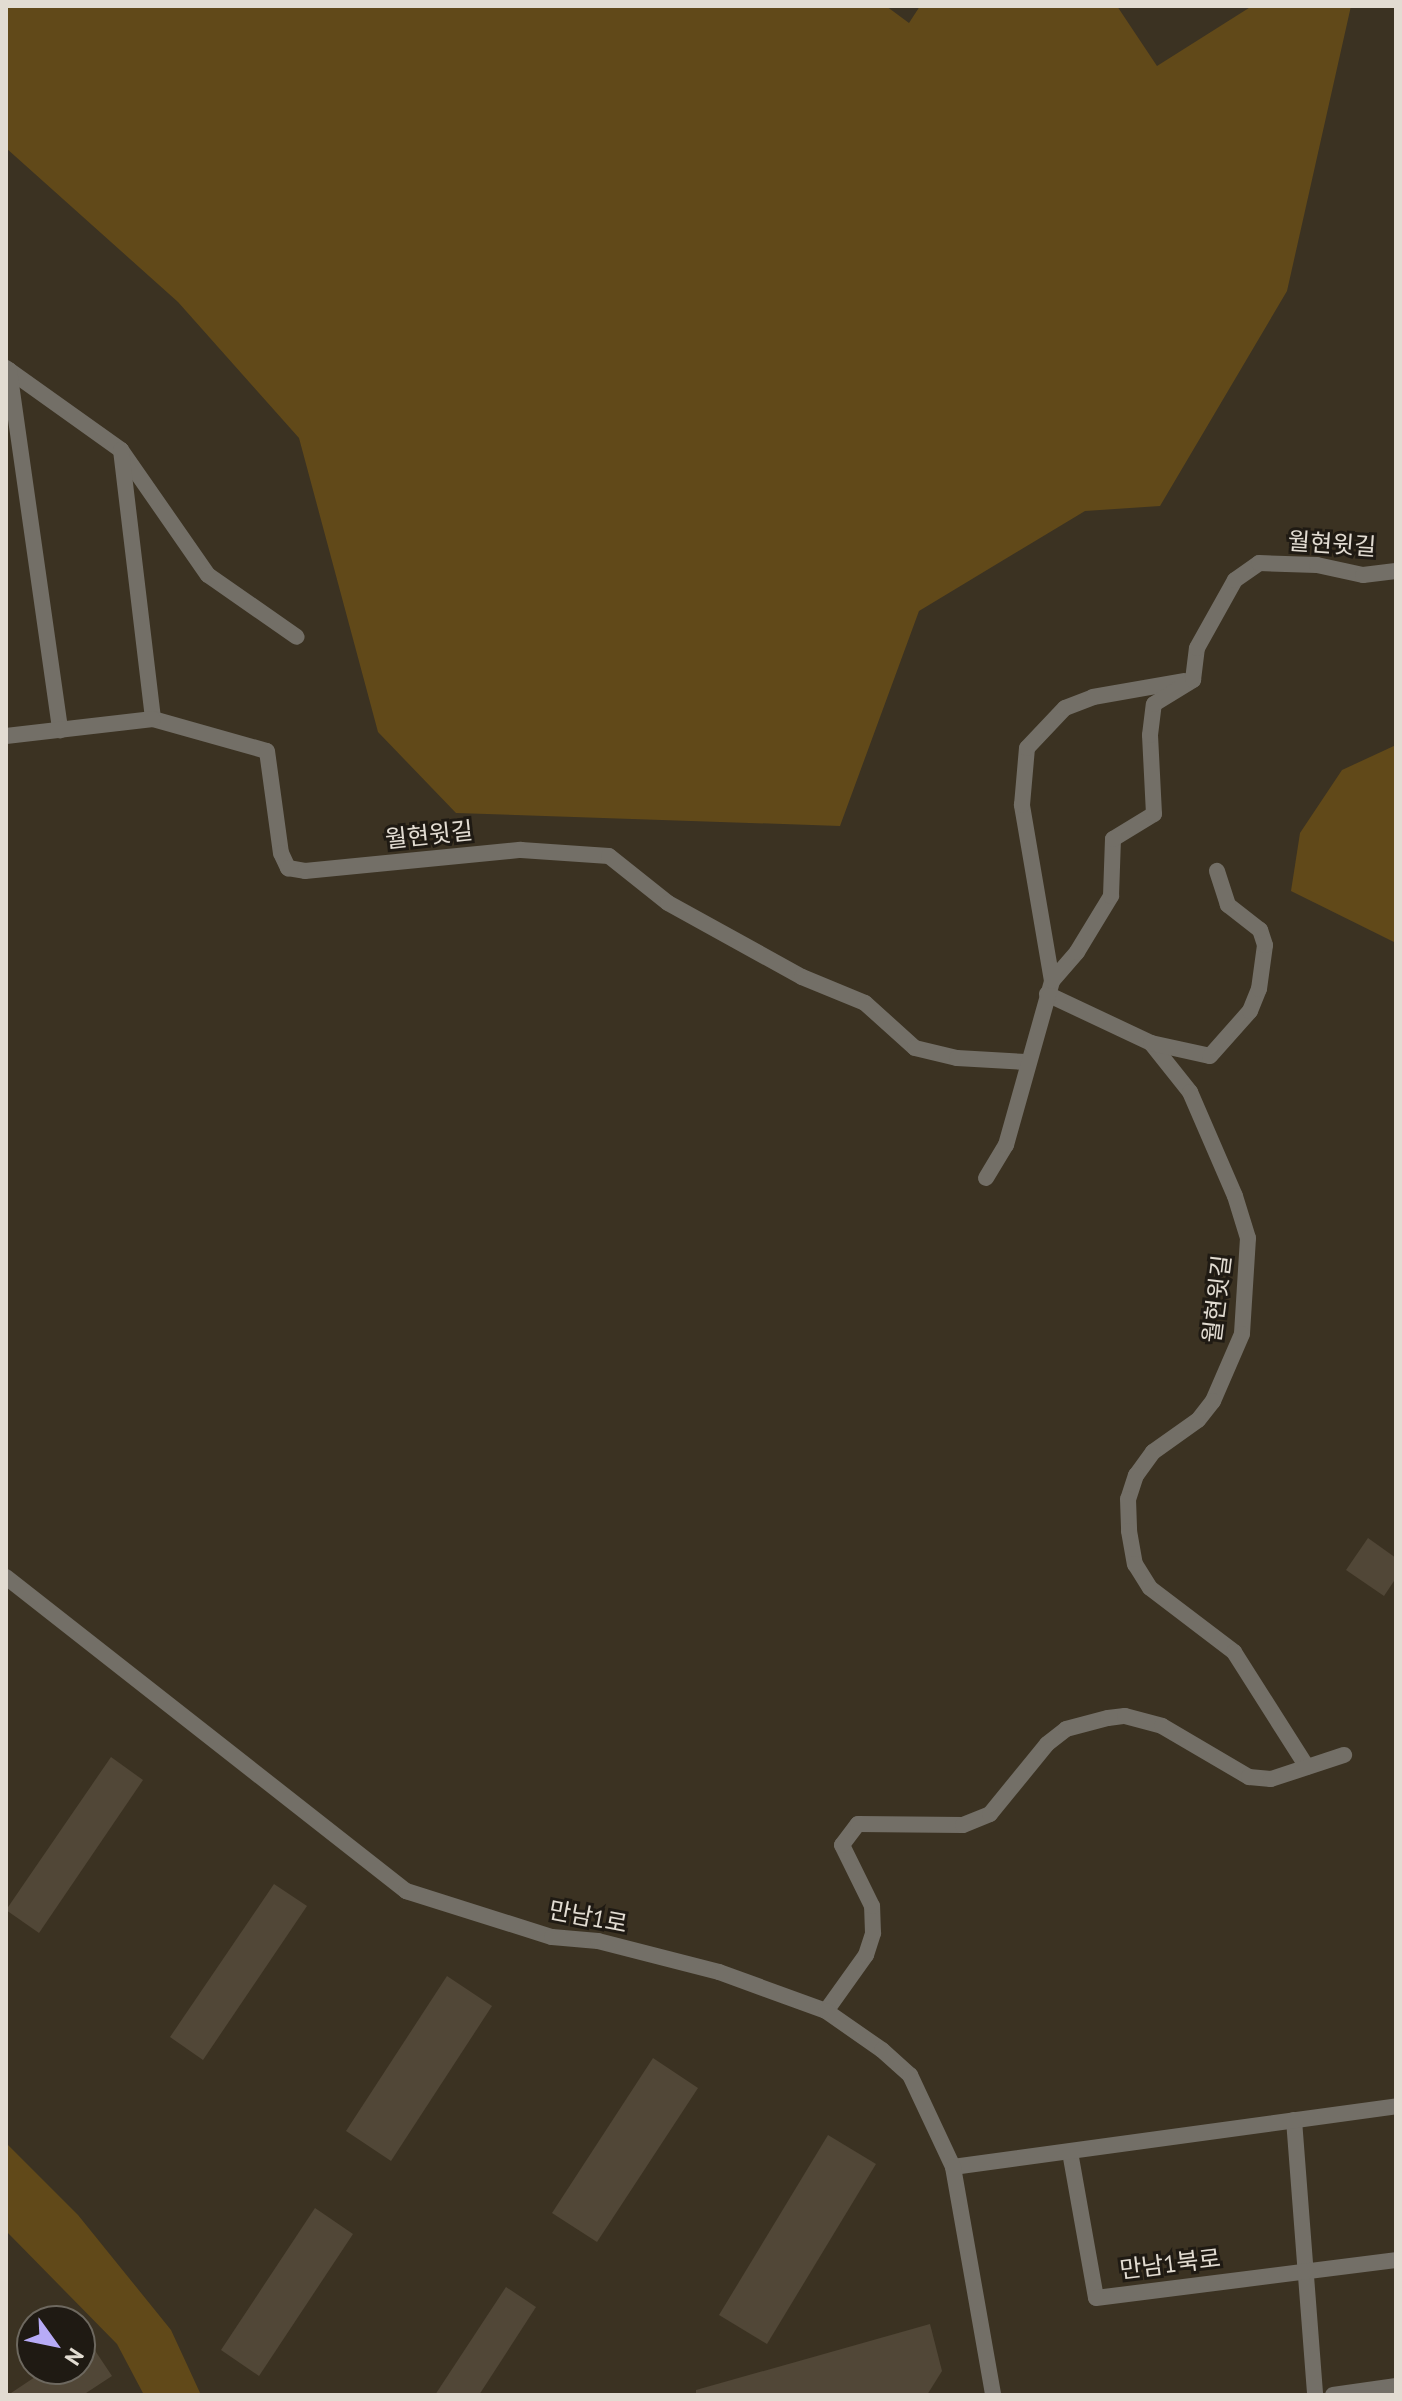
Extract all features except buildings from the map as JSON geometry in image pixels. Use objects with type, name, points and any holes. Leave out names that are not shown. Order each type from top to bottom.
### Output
[{"type":"street","points":[[8,369],[121,450],[208,575],[297,637]]},
{"type":"street","points":[[8,369],[60,730]]},
{"type":"street","points":[[6,736],[153,719],[121,450]]},
{"type":"street","name":"월현윗길","points":[[1193,680],[1197,648],[1210,620],[1235,580],[1259,563],[1317,565],[1363,575],[1396,571]]},
{"type":"street","points":[[986,1178],[1006,1145],[1026,1062],[1050,987],[1077,952],[1111,896],[1113,839],[1154,814],[1150,735],[1154,704],[1193,680]]},
{"type":"street","points":[[1050,987],[1022,805],[1027,748],[1065,708],[1093,697],[1193,680]]},
{"type":"street","name":"월현윗길","points":[[153,719],[267,751],[281,853],[288,868],[305,871],[521,850],[609,856],[668,903],[802,977],[865,1003],[915,1048],[957,1058],[1026,1062]]},
{"type":"street","name":"월현윗길","points":[[1050,987],[1151,1043],[1210,1056],[1250,1011],[1259,989],[1265,945],[1260,930],[1228,905],[1217,871]]},
{"type":"street","name":"월현윗길","points":[[1151,1043],[1190,1092],[1211,1132],[1248,1238],[1248,1270],[1242,1334],[1229,1375],[1198,1420],[1153,1452],[1136,1475],[1128,1499],[1135,1564],[1150,1588],[1234,1652],[1307,1767]]},
{"type":"street","name":"만남1로","points":[[6,1577],[406,1891],[552,1937],[598,1941],[719,1972],[826,2011],[910,2075],[953,2167],[993,2395]]},
{"type":"street","points":[[826,2011],[866,1955],[873,1933],[872,1906],[842,1845],[858,1824],[963,1825],[990,1814],[1047,1744],[1066,1729],[1108,1718],[1125,1716],[1162,1726],[1249,1777],[1271,1779],[1344,1755]]},
{"type":"street","points":[[953,2167],[1396,2106]]},
{"type":"street","points":[[1294,2120],[1308,2270],[1315,2395]]},
{"type":"street","name":"만남1북로","points":[[1070,2152],[1096,2298],[1396,2260]]},
{"type":"street","points":[[1333,2395],[1396,2386]]},
{"type":"shaded area","points":[[6,6],[886,6],[909,23],[920,6],[1117,6],[1157,66],[1252,6],[1351,6],[1287,291],[1160,506],[1085,511],[919,611],[840,826],[456,813],[378,732],[299,438],[178,302],[6,148]]},
{"type":"shaded area","points":[[1396,745],[1396,943],[1291,891],[1300,833],[1342,770]]},
{"type":"shaded area","points":[[6,2143],[78,2215],[171,2330],[201,2395],[144,2395],[117,2344],[96,2323],[96,2305],[79,2305],[6,2231]]}]
